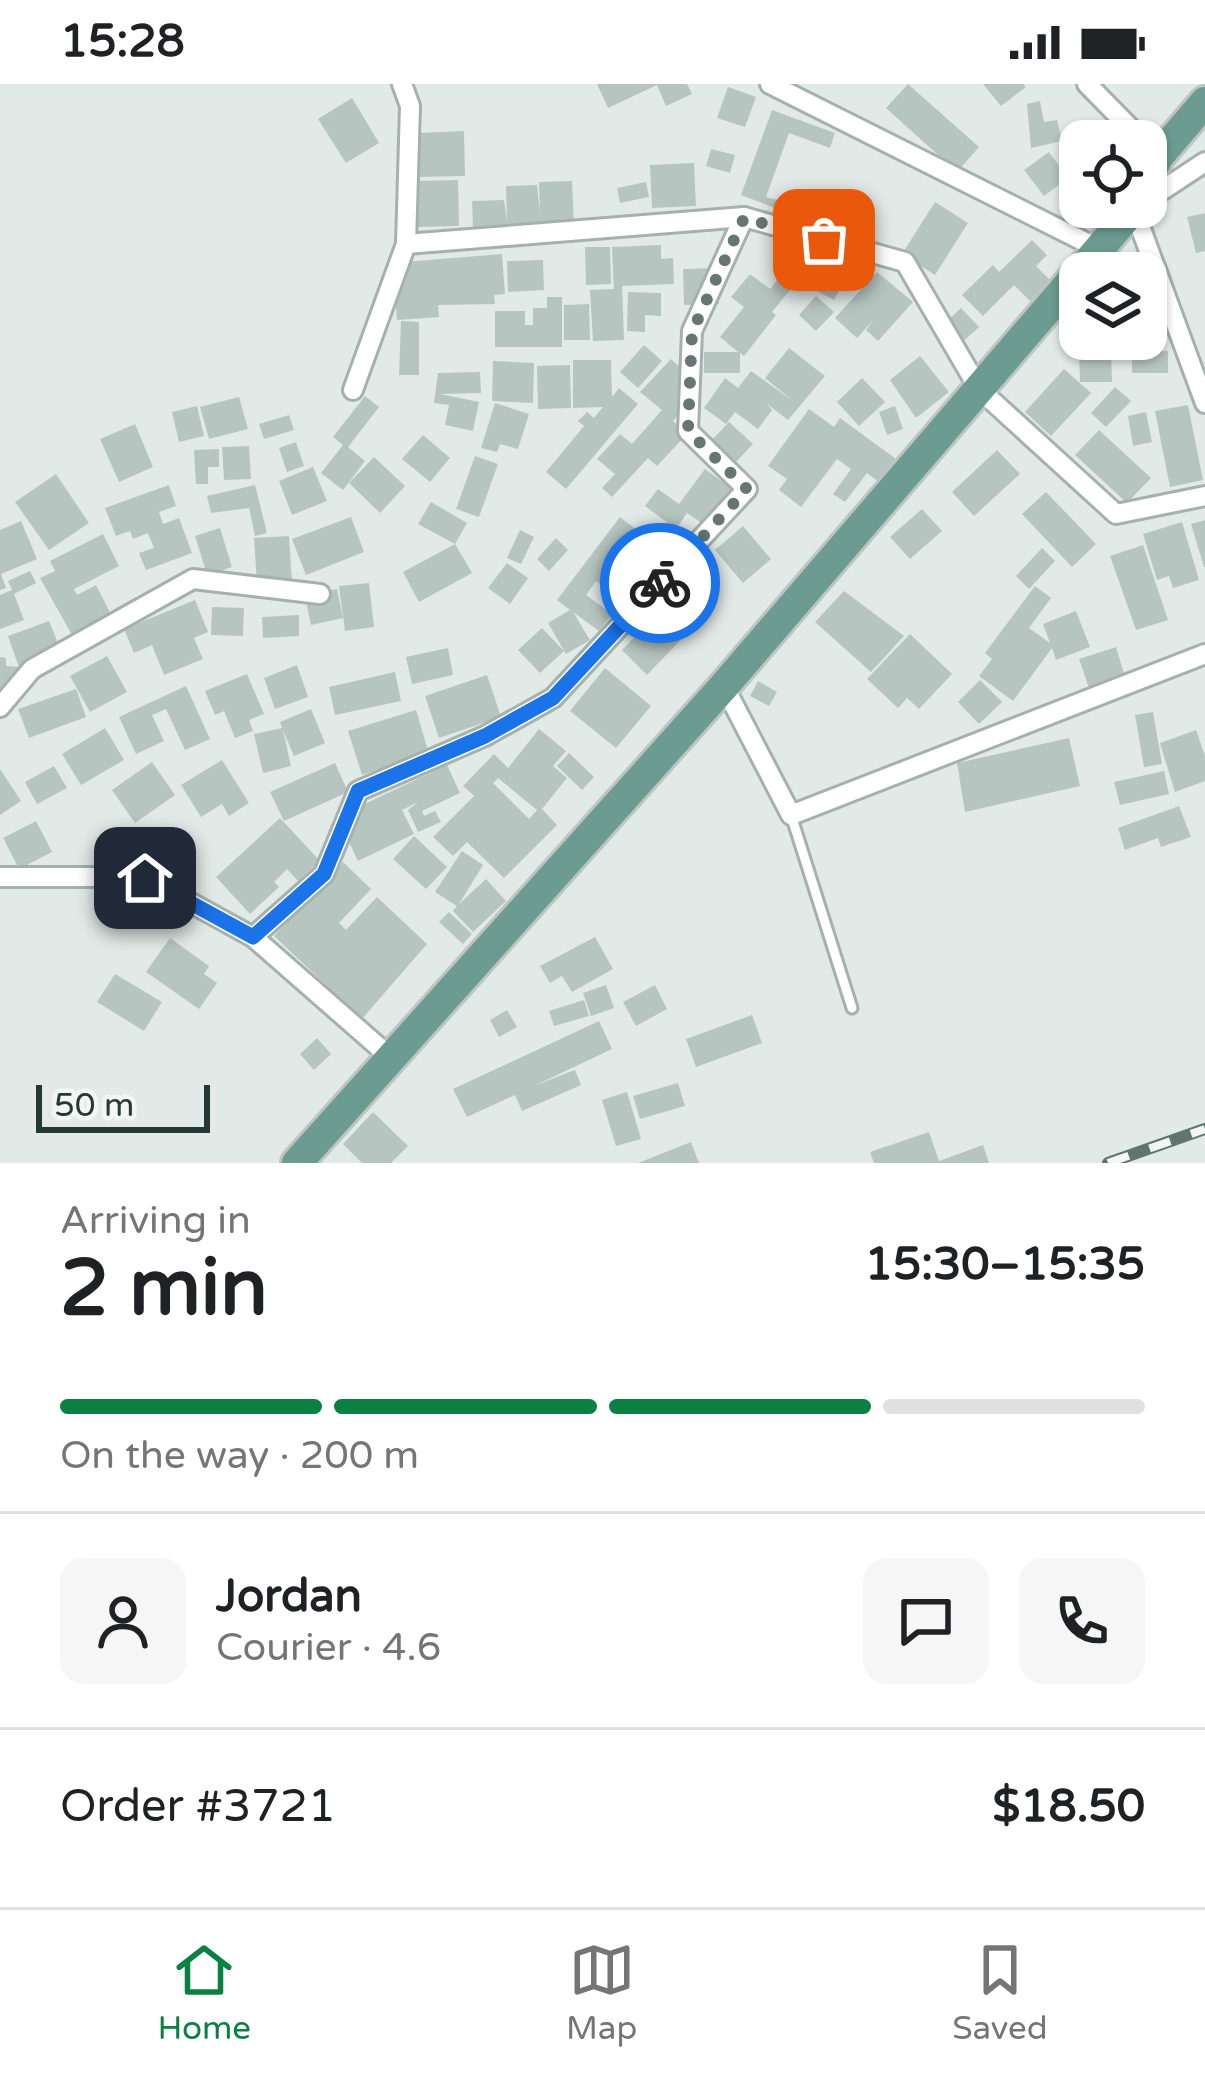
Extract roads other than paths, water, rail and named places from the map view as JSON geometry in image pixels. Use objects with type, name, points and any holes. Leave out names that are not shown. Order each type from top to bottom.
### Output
[{"type":"main road","points":[[1167,150],[1205,102]]},
{"type":"main road","points":[[297,1163],[724,686],[1113,228]]},
{"type":"street","points":[[353,390],[406,244],[410,106],[402,84]]},
{"type":"street","points":[[770,84],[1100,249]]},
{"type":"street","points":[[805,84],[820,110]]},
{"type":"street","points":[[1088,84],[1108,120]]},
{"type":"street","points":[[1167,174],[1205,162]]},
{"type":"street","points":[[406,244],[744,218],[904,262],[979,389],[1116,514],[1205,496]]},
{"type":"street","points":[[253,937],[324,874],[358,791],[485,736],[553,698],[747,489],[688,431],[692,332],[744,218]]},
{"type":"street","points":[[1156,228],[1205,404]]},
{"type":"street","points":[[0,707],[32,668],[193,579],[320,594]]},
{"type":"street","points":[[724,686],[790,815],[1205,654]]},
{"type":"street","points":[[0,878],[145,878],[253,937],[389,1056]]},
{"type":"lane","points":[[790,815],[852,1008]]},
{"type":"railway","points":[[1108,1163],[1205,1129]]}]
